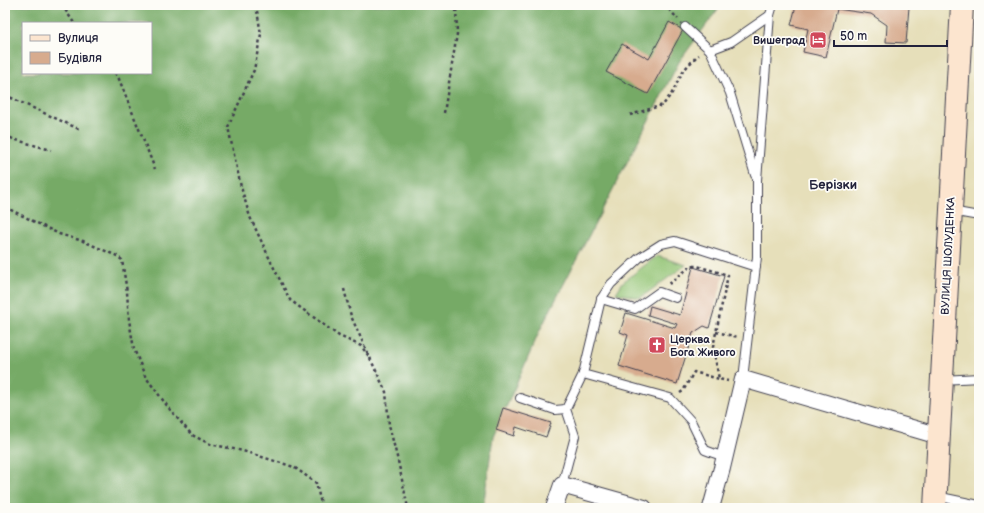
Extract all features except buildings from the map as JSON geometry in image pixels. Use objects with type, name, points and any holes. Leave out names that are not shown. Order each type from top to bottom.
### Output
[{"type":"main road","name":"ВУЛИЦЯ ШОЛУДЕНКА","points":[[935,502],[962,5]]},
{"type":"street","points":[[711,508],[725,457],[736,381],[938,436]]},
{"type":"street","points":[[554,508],[562,485],[644,508]]},
{"type":"lane","points":[[736,381],[748,340],[758,257],[757,180],[770,16],[773,5]]},
{"type":"lane","points":[[710,50],[731,42],[770,16]]},
{"type":"lane","points":[[685,27],[710,50],[730,93],[757,180]]},
{"type":"lane","points":[[950,211],[979,216]]},
{"type":"lane","points":[[562,485],[575,436],[566,409],[583,374],[601,299],[611,284],[639,258],[661,244],[675,241],[756,267]]},
{"type":"lane","points":[[601,299],[635,309],[659,292],[676,298]]},
{"type":"lane","points":[[583,374],[670,398],[691,421],[705,450],[725,457]]},
{"type":"lane","points":[[942,380],[979,378]]},
{"type":"lane","points":[[520,398],[555,410],[566,409]]},
{"type":"lane","points":[[935,502],[979,505]]},
{"type":"path","points":[[62,5],[73,22]]},
{"type":"path","points":[[256,5],[261,34],[254,70],[228,127],[241,187],[250,218],[290,300],[339,336],[361,346],[370,359]]},
{"type":"path","points":[[444,112],[456,34],[456,5]]},
{"type":"path","points":[[665,5],[685,27]]},
{"type":"path","points":[[630,114],[663,105],[672,93],[683,71],[696,57],[710,50]]},
{"type":"path","points":[[116,74],[155,169]]},
{"type":"path","points":[[5,94],[80,129]]},
{"type":"path","points":[[5,135],[13,139],[51,150]]},
{"type":"path","points":[[5,207],[59,234],[83,241],[117,256],[122,260],[134,349],[145,376],[172,411],[192,435],[210,444],[242,451],[294,467],[316,483],[322,508]]},
{"type":"path","points":[[659,292],[691,266],[697,266],[728,275],[713,347],[719,379]]},
{"type":"path","points":[[344,289],[351,316],[386,392],[389,425],[408,508]]},
{"type":"path","points":[[716,332],[748,340]]},
{"type":"path","points":[[670,398],[683,391],[694,372],[719,379],[736,381]]},
{"type":"green space","points":[[5,5],[721,5],[679,62],[541,328],[493,437],[483,508],[5,508]]},
{"type":"green space","points":[[657,256],[686,265],[640,298],[616,293],[623,282]]},
{"type":"place","name":"Вишеград","points":[[818,40]]},
{"type":"place","name":"Церква Бога Живого","points":[[657,345]]},
{"type":"district","name":"Берізки","points":[[833,185]]}]
